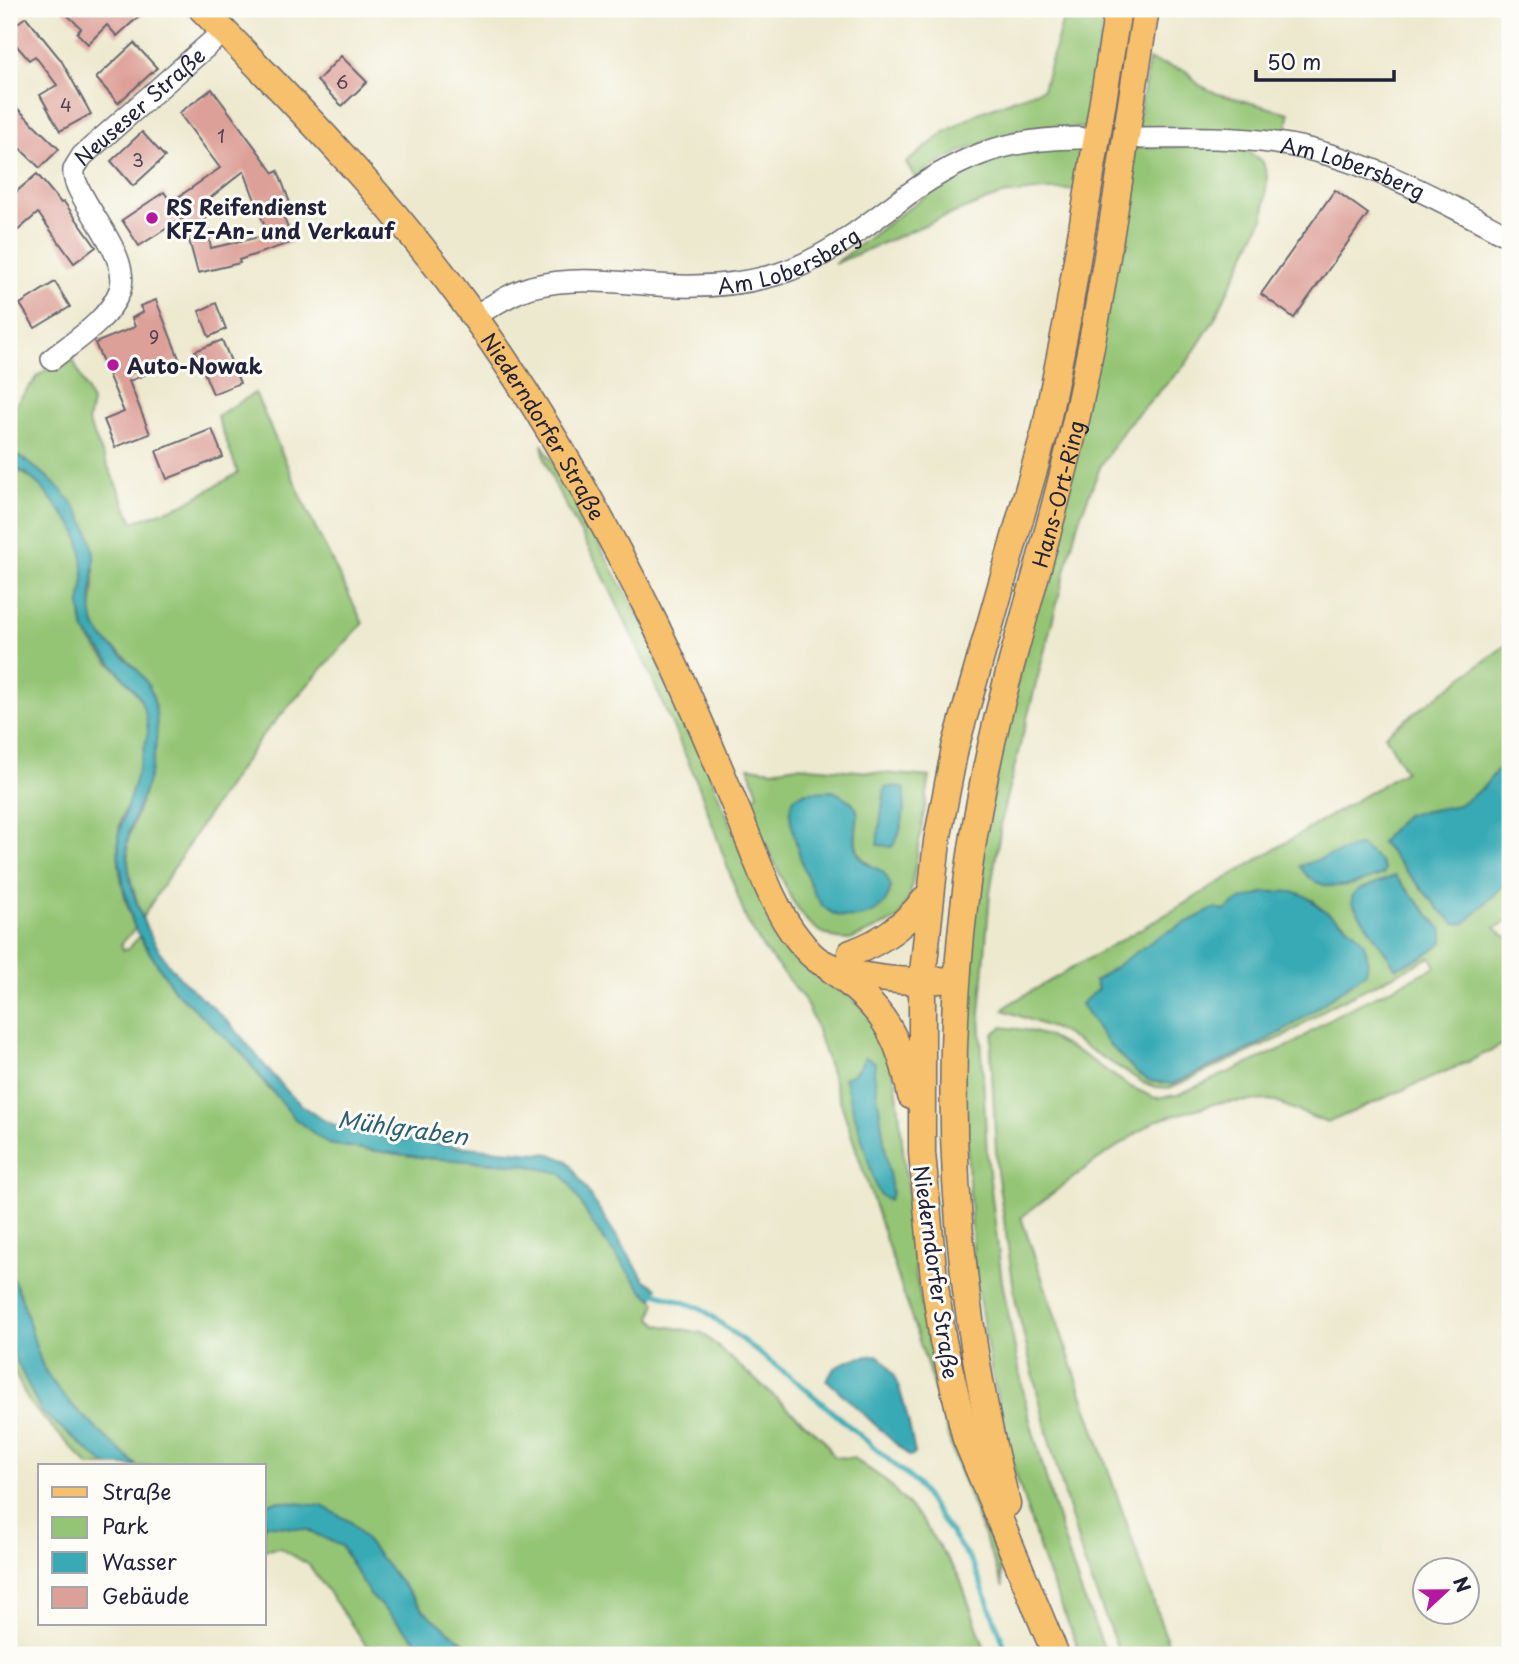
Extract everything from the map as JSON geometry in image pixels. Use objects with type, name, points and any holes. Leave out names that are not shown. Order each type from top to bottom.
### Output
[{"type":"main road","name":"Niederndorfer Straße","points":[[202,9],[316,125],[388,206],[475,316],[567,456],[632,578],[685,688],[782,911],[796,937],[820,961],[860,973],[922,974],[955,978],[953,1045],[956,1180],[968,1318],[996,1459],[1029,1590]]},
{"type":"main road","name":"Hans-Ort-Ring","points":[[922,974],[937,841],[955,748],[1045,431],[1067,321],[1118,9]]},
{"type":"main road","name":"Hans-Ort-Ring","points":[[955,978],[969,865],[983,785],[1008,675],[1077,416],[1146,9]]},
{"type":"main road","points":[[851,953],[892,933],[917,911],[931,892]]},
{"type":"main road","name":"Niederndorfer Straße","points":[[782,911],[810,936],[824,944],[922,974]]},
{"type":"main road","points":[[820,961],[866,996],[893,1033],[909,1084],[922,1153]]},
{"type":"main road","name":"Niederndorfer Straße","points":[[922,974],[922,1153],[939,1315],[956,1402],[966,1439],[1056,1655]]},
{"type":"street","name":"Neuseser Straße","points":[[52,359],[97,323],[121,289],[121,276],[109,239],[76,184],[74,169],[82,156],[224,31]]},
{"type":"street","name":"Am Lobersberg","points":[[475,316],[528,288],[553,282],[600,280],[702,287],[736,285],[779,274],[810,262],[847,240],[940,173],[976,155],[1044,138],[1080,138]]},
{"type":"street","name":"Am Lobersberg","points":[[1142,138],[1209,138],[1277,143],[1342,159],[1433,197],[1510,237]]},
{"type":"green space","points":[[1066,9],[1105,9],[1087,128],[1018,134],[976,145],[936,165],[916,179],[906,163],[945,132],[978,113],[1043,89]]},
{"type":"green space","points":[[1149,60],[1186,71],[1199,85],[1218,94],[1289,113],[1287,135],[1137,128]]},
{"type":"green space","points":[[1084,147],[1078,190],[1044,190],[1001,195],[834,264],[939,187],[985,163],[1028,151]]},
{"type":"green space","points":[[1134,147],[1244,149],[1263,162],[1267,176],[1264,216],[1214,320],[1186,364],[1127,425],[1101,465],[1078,522],[1004,807],[990,893],[980,1014],[987,1155],[1002,1282],[1027,1410],[1056,1514],[1080,1589],[1107,1655],[1081,1655],[1044,1563],[1013,1465],[993,1380],[974,1269],[962,1057],[977,866]]},
{"type":"green space","points":[[70,353],[92,402],[88,422],[133,522],[182,505],[238,473],[217,416],[255,393],[312,521],[363,623],[262,736],[142,918],[129,874],[127,843],[143,794],[157,728],[126,657],[97,632],[91,612],[94,555],[48,477],[9,450],[9,412],[39,375]]},
{"type":"green space","points":[[542,444],[651,637],[776,930],[796,958],[856,1001],[876,1020],[896,1082],[916,1275],[929,1344],[960,1452],[1000,1566],[1003,1587],[954,1456],[927,1365],[814,1021],[804,999],[763,948],[746,919],[698,784],[602,573],[554,483]]},
{"type":"green space","points":[[13,468],[31,478],[49,494],[72,522],[83,560],[81,611],[85,631],[103,656],[134,689],[147,716],[148,732],[144,757],[121,819],[119,832],[120,875],[135,929],[121,944],[123,950],[128,949],[139,937],[175,991],[222,1032],[267,1087],[328,1144],[426,1158],[525,1165],[561,1173],[593,1225],[642,1290],[656,1302],[651,1318],[659,1325],[702,1333],[824,1440],[834,1457],[853,1458],[885,1480],[920,1518],[959,1576],[987,1655],[479,1655],[424,1611],[351,1522],[278,1501],[266,1504],[266,1464],[135,1464],[59,1390],[42,1364],[24,1306],[9,1273],[9,528],[15,486]]},
{"type":"green space","points":[[1510,642],[1510,753],[1483,788],[1459,805],[1406,815],[1381,842],[1440,910],[1456,924],[1465,923],[1510,879],[1510,920],[1495,928],[1510,939],[1510,1041],[1327,1123],[1271,1100],[1217,1103],[1155,1121],[1021,1217],[1172,1655],[1120,1655],[1084,1562],[1049,1440],[1016,1303],[997,1171],[991,1050],[993,1034],[1002,1027],[1047,1036],[1082,1054],[1131,1087],[1155,1098],[1177,1095],[1293,1044],[1334,1016],[1436,967],[1431,957],[1330,1006],[1287,1035],[1170,1088],[1144,1083],[1060,1031],[1003,1010],[1405,771],[1385,735]],"holes":[[[1265,893],[1313,900],[1322,910],[1346,924],[1366,973],[1287,1029],[1172,1084],[1081,1004],[1099,989],[1095,981],[1226,911],[1236,902]]]},
{"type":"green space","points":[[797,766],[930,777],[910,897],[898,919],[850,940],[837,939],[819,931],[807,921],[792,900],[746,803],[758,794],[749,767],[772,770]],"holes":[[[857,809],[856,841],[860,855],[885,874],[801,855]]]},
{"type":"green space","points":[[9,1337],[15,1358],[41,1411],[105,1464],[87,1464],[30,1404],[9,1362]]},
{"type":"green space","points":[[266,1524],[308,1530],[341,1546],[370,1595],[431,1655],[373,1655],[309,1565],[280,1548],[266,1550]]},
{"type":"water","points":[[9,450],[52,481],[76,508],[85,523],[94,557],[91,609],[96,627],[111,646],[140,673],[153,697],[157,721],[155,747],[147,784],[129,832],[127,855],[137,906],[152,938],[172,969],[232,1026],[279,1083],[306,1109],[321,1119],[358,1131],[443,1145],[551,1154],[568,1161],[644,1279],[657,1288],[653,1299],[642,1290],[593,1225],[561,1173],[525,1165],[426,1158],[328,1144],[295,1119],[241,1052],[175,991],[135,929],[119,859],[118,836],[148,733],[146,715],[139,696],[84,630],[80,604],[84,579],[81,548],[75,528],[41,487],[26,473],[9,466]]},
{"type":"water","points":[[1510,753],[1510,879],[1465,923],[1456,924],[1440,910],[1381,842],[1405,815],[1459,805],[1483,788]]},
{"type":"water","points":[[896,786],[905,789],[899,834],[892,847],[877,845],[885,788]]},
{"type":"water","points":[[833,791],[846,798],[857,811],[855,841],[859,856],[883,872],[891,886],[885,902],[879,908],[855,918],[837,915],[823,906],[817,898],[806,875],[790,813],[794,798],[806,792]]},
{"type":"water","points":[[1360,845],[1379,860],[1385,870],[1383,874],[1350,885],[1327,885],[1308,876],[1300,866]]},
{"type":"water","points":[[1395,876],[1443,931],[1443,942],[1423,957],[1396,968],[1352,903],[1352,896],[1358,890]]},
{"type":"water","points":[[1265,892],[1302,894],[1351,929],[1358,935],[1366,951],[1366,973],[1287,1029],[1172,1084],[1150,1081],[1137,1073],[1107,1042],[1081,1004],[1098,989],[1095,981],[1161,935],[1215,908],[1226,911],[1236,902]]},
{"type":"water","points":[[865,1057],[875,1062],[874,1073],[892,1193],[889,1200],[880,1195],[876,1187],[844,1078],[857,1070]]},
{"type":"water","points":[[9,1273],[20,1295],[42,1364],[49,1377],[71,1404],[135,1464],[105,1464],[41,1411],[15,1358],[9,1337]]},
{"type":"water","points":[[877,1355],[892,1372],[898,1385],[915,1454],[909,1456],[827,1380],[842,1364]]},
{"type":"water","points":[[278,1501],[322,1506],[351,1522],[424,1611],[479,1655],[431,1655],[370,1595],[341,1546],[308,1530],[266,1524],[266,1504]]},
{"type":"building","points":[[61,9],[147,9],[117,36],[107,25],[88,44],[77,33],[81,28]]},
{"type":"building","points":[[26,17],[61,60],[91,114],[60,131],[40,95],[57,85],[35,56],[29,60],[9,37],[9,29]]},
{"type":"building","points":[[134,43],[157,68],[118,103],[96,78]]},
{"type":"building","points":[[341,56],[367,82],[342,106],[317,81]]},
{"type":"building","points":[[212,89],[274,173],[278,171],[293,211],[283,215],[293,242],[239,260],[240,263],[198,273],[183,218],[139,246],[122,220],[164,192],[171,202],[220,168],[179,113]],"holes":[[[244,171],[268,235],[211,248],[204,214],[199,207]]]},
{"type":"building","points":[[16,107],[59,149],[40,168],[9,138],[9,114]]},
{"type":"building","points":[[142,132],[165,157],[133,186],[111,161]]},
{"type":"building","points":[[37,174],[61,203],[64,202],[96,247],[74,263],[38,213],[9,238],[9,198]]},
{"type":"building","points":[[1335,190],[1368,214],[1294,318],[1261,294]]},
{"type":"building","points":[[55,282],[70,307],[35,328],[20,304]]},
{"type":"building","points":[[156,300],[180,361],[129,381],[150,434],[115,447],[104,420],[124,412],[95,343],[135,327],[132,318],[143,312],[140,306]]},
{"type":"building","points":[[216,303],[226,329],[209,337],[199,311]]},
{"type":"building","points":[[222,340],[240,383],[213,394],[195,351]]},
{"type":"building","points":[[212,429],[223,457],[167,479],[156,451]]},
{"type":"waterway","name":"Mühlgraben","points":[[649,1291],[701,1308],[802,1386],[916,1483],[974,1566],[1008,1655]]},
{"type":"place","name":"RS Reifendienst KFZ-An- und Verkauf","points":[[152,218]]},
{"type":"place","name":"Auto-Nowak","points":[[113,365]]}]
